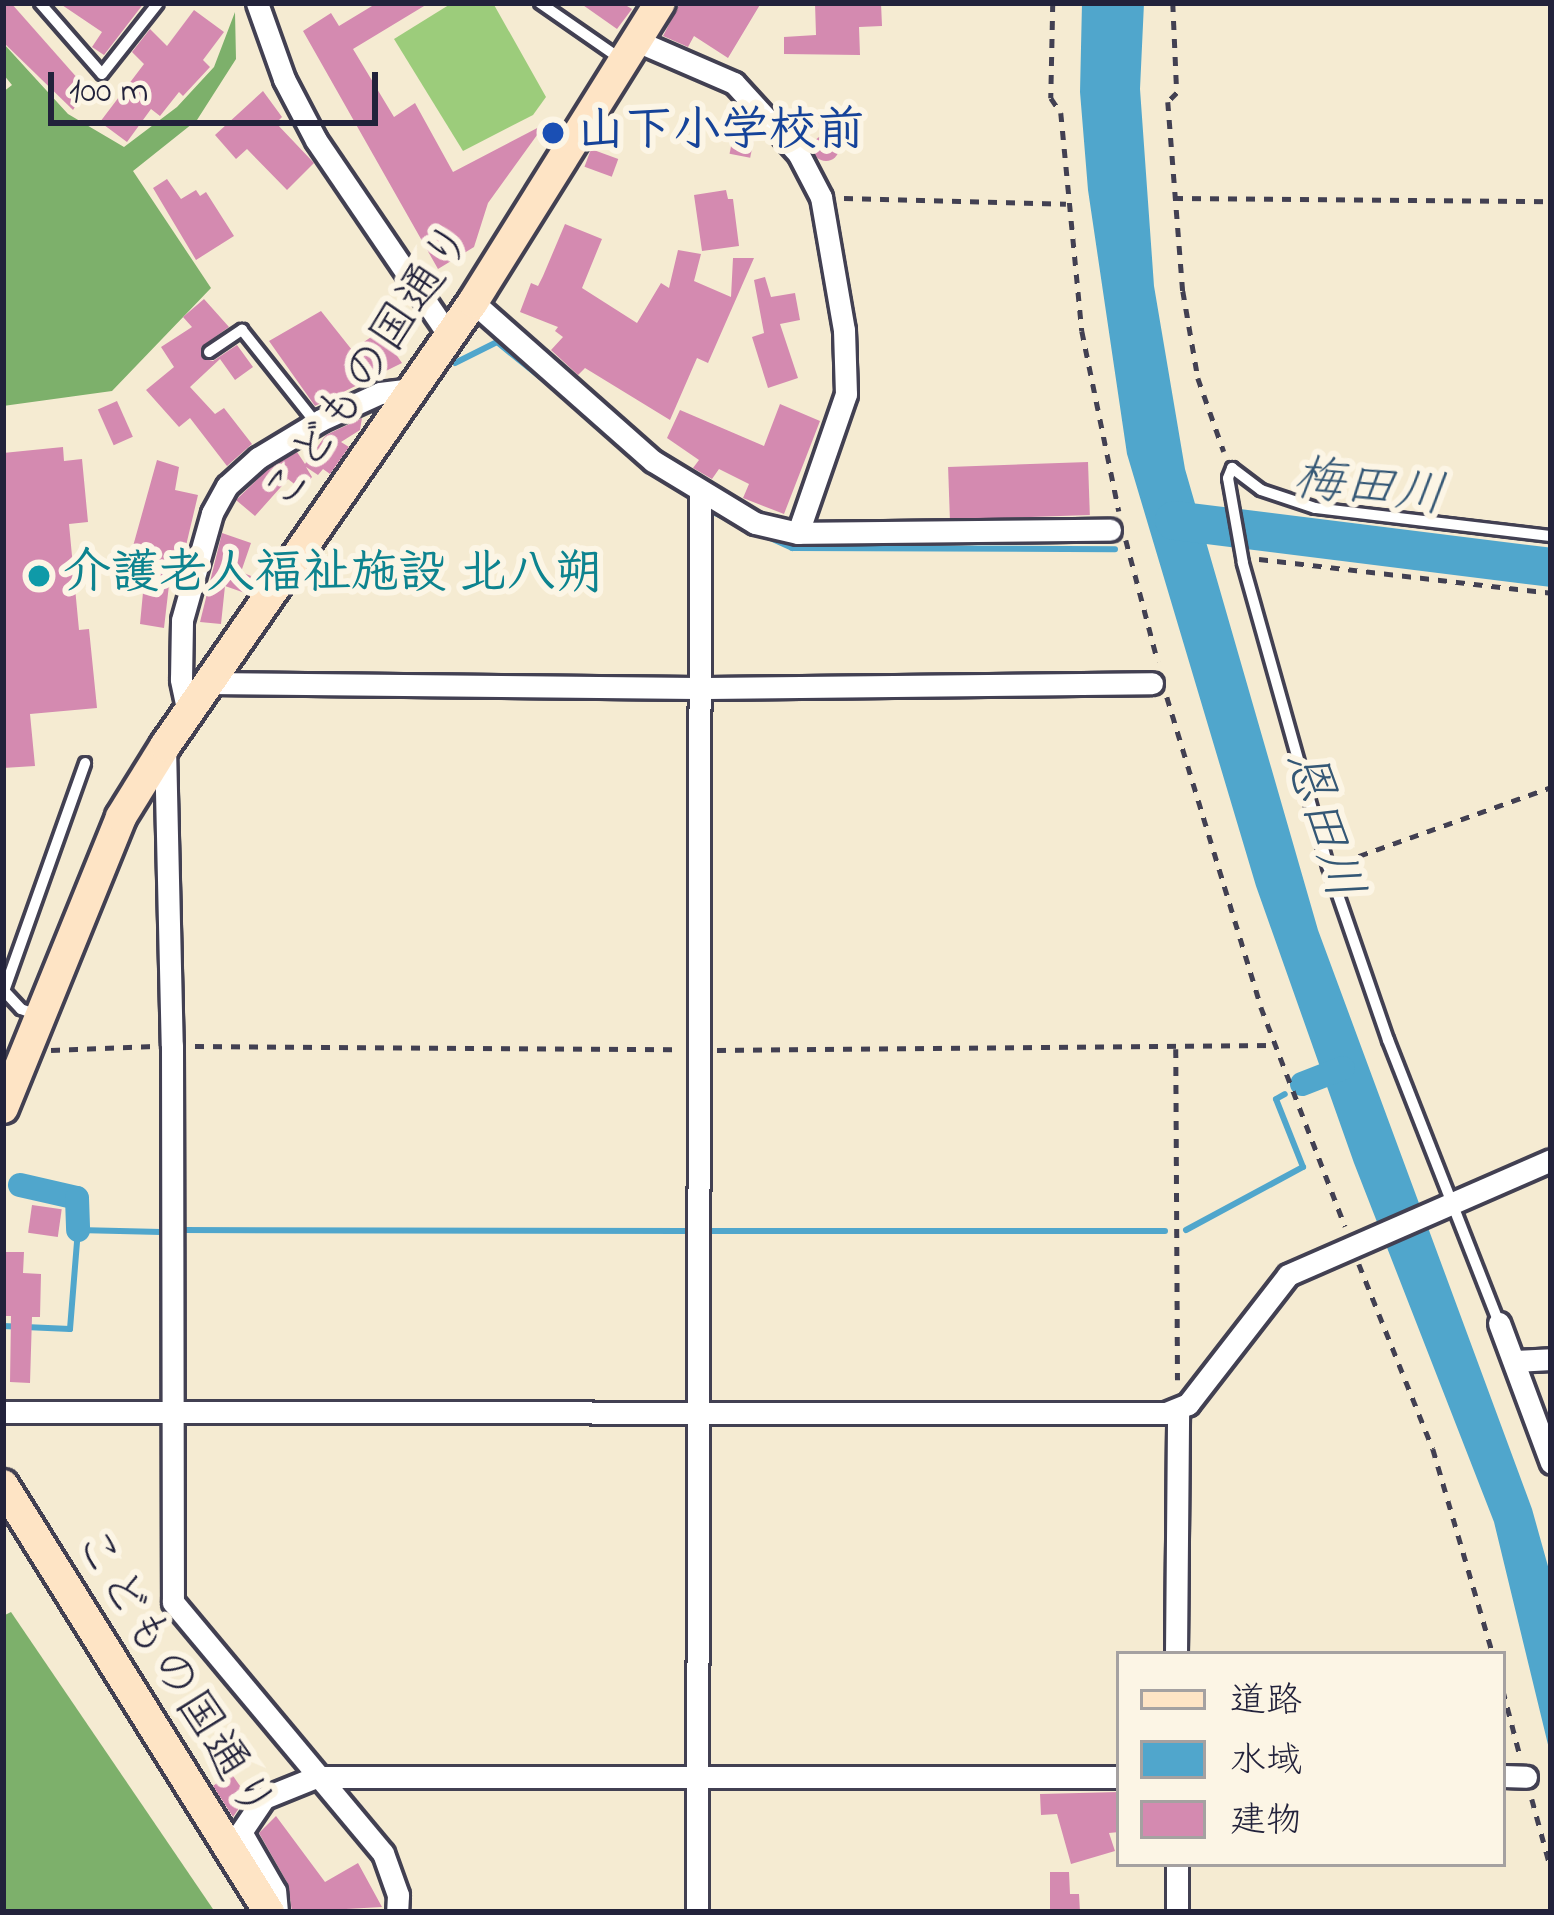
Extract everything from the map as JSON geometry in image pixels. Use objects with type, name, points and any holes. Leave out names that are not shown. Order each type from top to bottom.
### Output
[{"type":"main road","name":"こどもの国通り","points":[[3,1108],[122,817],[165,746],[473,302],[660,3]]},
{"type":"main road","name":"こどもの国通り","points":[[3,1485],[273,1912]]},
{"type":"street","points":[[257,3],[284,79],[316,140],[449,336]]},
{"type":"street","points":[[630,51],[734,83],[798,153],[820,197],[844,330],[845,394],[798,533]]},
{"type":"street","points":[[473,302],[653,460],[755,523],[798,533],[1110,530]]},
{"type":"street","points":[[188,713],[181,680],[182,620],[212,513],[226,486],[258,458],[316,423],[380,393],[415,389]]},
{"type":"street","points":[[697,1912],[700,493]]},
{"type":"street","points":[[208,683],[696,688],[1152,683]]},
{"type":"street","points":[[165,746],[172,1046],[173,1602],[383,1853],[398,1895],[397,1912]]},
{"type":"street","points":[[3,1412],[1178,1410],[1188,1404],[1288,1275],[1350,1237],[1551,1160]]},
{"type":"street","points":[[1499,1323],[1551,1463]]},
{"type":"street","points":[[1515,1361],[1551,1359]]},
{"type":"street","points":[[1176,1651],[1178,1410]]},
{"type":"street","points":[[273,1912],[275,1891],[242,1832],[263,1798],[316,1777],[1116,1777]]},
{"type":"street","points":[[1177,1867],[1177,1912]]},
{"type":"lane","points":[[40,3],[102,74],[158,3]]},
{"type":"lane","points":[[540,3],[630,51]]},
{"type":"lane","points":[[209,352],[242,330],[316,423]]},
{"type":"lane","points":[[1499,1323],[1388,1040],[1328,866],[1227,491],[1232,467],[1261,490],[1316,508],[1551,536]]},
{"type":"lane","points":[[42,1016],[21,1009],[4,991],[85,763]]},
{"type":"path","points":[[1053,3],[1051,98],[1061,113],[1066,204],[1082,331],[1123,530],[1220,884],[1275,1045],[1432,1449],[1492,1651]]},
{"type":"path","points":[[1173,3],[1177,93],[1168,102],[1193,357],[1212,428],[1232,467]]},
{"type":"path","points":[[820,197],[1066,204]]},
{"type":"path","points":[[1174,198],[1551,200]]},
{"type":"path","points":[[1242,557],[1551,593]]},
{"type":"path","points":[[1328,866],[1551,787]]},
{"type":"path","points":[[27,1051],[172,1046],[696,1050],[1275,1045]]},
{"type":"path","points":[[1176,1048],[1178,1410]]},
{"type":"green space","points":[[452,3],[493,3],[546,97],[533,115],[463,151],[394,39]]},
{"type":"green space","points":[[235,12],[236,59],[197,120],[133,171],[211,288],[112,391],[3,406],[3,92],[12,85],[3,74],[3,43],[68,114],[124,147],[177,107],[214,67]]},
{"type":"green space","points":[[11,1612],[215,1912],[3,1912],[3,1616]]},
{"type":"water","points":[[1082,3],[1144,3],[1140,89],[1154,286],[1185,469],[1318,930],[1532,1509],[1551,1577],[1551,1757],[1494,1522],[1354,1163],[1256,886],[1127,454],[1088,190],[1080,92]]},
{"type":"building","points":[[3,3],[11,3],[87,89],[73,110],[3,42]]},
{"type":"building","points":[[59,3],[144,3],[104,55],[92,47],[102,32]]},
{"type":"building","points":[[377,3],[429,3],[353,49],[394,117],[415,103],[453,172],[545,124],[488,203],[474,247],[438,269],[303,31],[331,13],[339,26]]},
{"type":"building","points":[[580,3],[622,3],[632,9],[617,29]]},
{"type":"building","points":[[680,3],[761,3],[728,58],[694,36],[688,47],[663,36]]},
{"type":"building","points":[[815,3],[881,3],[882,26],[859,27],[860,55],[784,54],[784,37],[816,35]]},
{"type":"building","points":[[194,10],[224,32],[203,60],[210,67],[183,96],[179,92],[160,116],[151,109],[127,142],[100,122],[144,64],[132,52],[150,29],[167,46]]},
{"type":"building","points":[[263,91],[282,117],[276,123],[314,163],[287,190],[247,149],[236,159],[215,135]]},
{"type":"building","points":[[826,135],[836,138],[836,158],[826,161],[816,158],[813,148],[816,138]]},
{"type":"building","points":[[733,136],[754,140],[750,158],[730,154]]},
{"type":"building","points":[[591,149],[618,159],[612,177],[585,167]]},
{"type":"building","points":[[167,179],[181,199],[196,190],[200,196],[206,192],[234,236],[196,260],[153,188]]},
{"type":"building","points":[[726,190],[728,199],[733,199],[739,246],[702,251],[694,195]]},
{"type":"building","points":[[565,224],[602,239],[582,288],[637,323],[661,283],[669,288],[678,250],[701,254],[694,281],[731,297],[733,258],[754,258],[708,363],[697,358],[670,420],[585,368],[578,375],[551,350],[563,337],[555,331],[558,327],[520,312],[531,283],[538,286]]},
{"type":"building","points":[[765,277],[771,297],[795,293],[800,320],[780,324],[798,378],[768,388],[752,337],[764,333],[754,280]]},
{"type":"building","points":[[204,299],[229,327],[201,347],[202,358],[213,361],[237,345],[253,367],[235,380],[220,359],[190,387],[215,414],[224,408],[252,444],[227,466],[190,418],[179,427],[146,390],[174,367],[161,347],[192,327],[183,317]]},
{"type":"building","points":[[321,311],[352,350],[380,331],[402,363],[315,406],[269,341]]},
{"type":"building","points":[[117,401],[133,437],[114,445],[98,410]]},
{"type":"building","points":[[780,404],[820,421],[784,514],[743,498],[749,484],[719,469],[712,479],[693,468],[699,460],[667,438],[680,410],[764,446]]},
{"type":"building","points":[[362,418],[360,430],[341,442],[349,447],[330,474],[323,469],[318,475],[306,467],[312,477],[302,490],[288,479],[255,516],[236,500],[267,470],[297,452],[305,464],[326,435]]},
{"type":"building","name":"介護老人福祉施設 北八朔","points":[[63,447],[64,461],[82,459],[88,522],[69,524],[79,630],[89,629],[97,708],[30,714],[35,766],[3,768],[3,453]]},
{"type":"building","points":[[157,460],[179,467],[175,490],[198,495],[180,571],[171,568],[164,628],[140,624],[146,561],[130,557]]},
{"type":"building","points":[[1088,462],[1090,515],[950,520],[948,467]]},
{"type":"building","points":[[222,533],[251,543],[241,572],[251,576],[245,593],[225,586],[221,624],[200,622]]},
{"type":"building","points":[[32,1205],[62,1209],[58,1237],[28,1233]]},
{"type":"building","points":[[3,1252],[24,1252],[23,1273],[41,1274],[40,1317],[32,1317],[30,1383],[10,1382],[11,1316],[3,1316]]},
{"type":"building","points":[[231,1773],[247,1796],[233,1817],[213,1786]]},
{"type":"building","points":[[1116,1792],[1116,1832],[1109,1833],[1115,1851],[1071,1864],[1057,1814],[1041,1815],[1040,1794]]},
{"type":"building","points":[[276,1816],[325,1882],[358,1863],[382,1907],[292,1912],[288,1884],[259,1833]]},
{"type":"building","points":[[1050,1872],[1069,1872],[1070,1894],[1079,1894],[1080,1912],[1050,1912]]},
{"type":"waterway","points":[[455,363],[497,342],[565,397]]},
{"type":"waterway","points":[[715,513],[792,548],[1115,549]]},
{"type":"waterway","name":"梅田川","points":[[1174,520],[1551,567]]},
{"type":"waterway","points":[[1302,1084],[1343,1068]]},
{"type":"waterway","points":[[1186,1230],[1303,1167],[1276,1099],[1285,1094]]},
{"type":"waterway","points":[[20,1185],[77,1198],[78,1230]]},
{"type":"waterway","points":[[3,1326],[70,1329],[78,1230],[161,1232]]},
{"type":"waterway","points":[[181,1230],[689,1231]]},
{"type":"waterway","points":[[703,1231],[1165,1231]]},
{"type":"place","name":"山下小学校前","points":[[553,133]]},
{"type":"place","name":"介護老人福祉施設 北八朔","points":[[39,576]]},
{"type":"water label","name":"恩田川","points":[[1321,825]]}]
